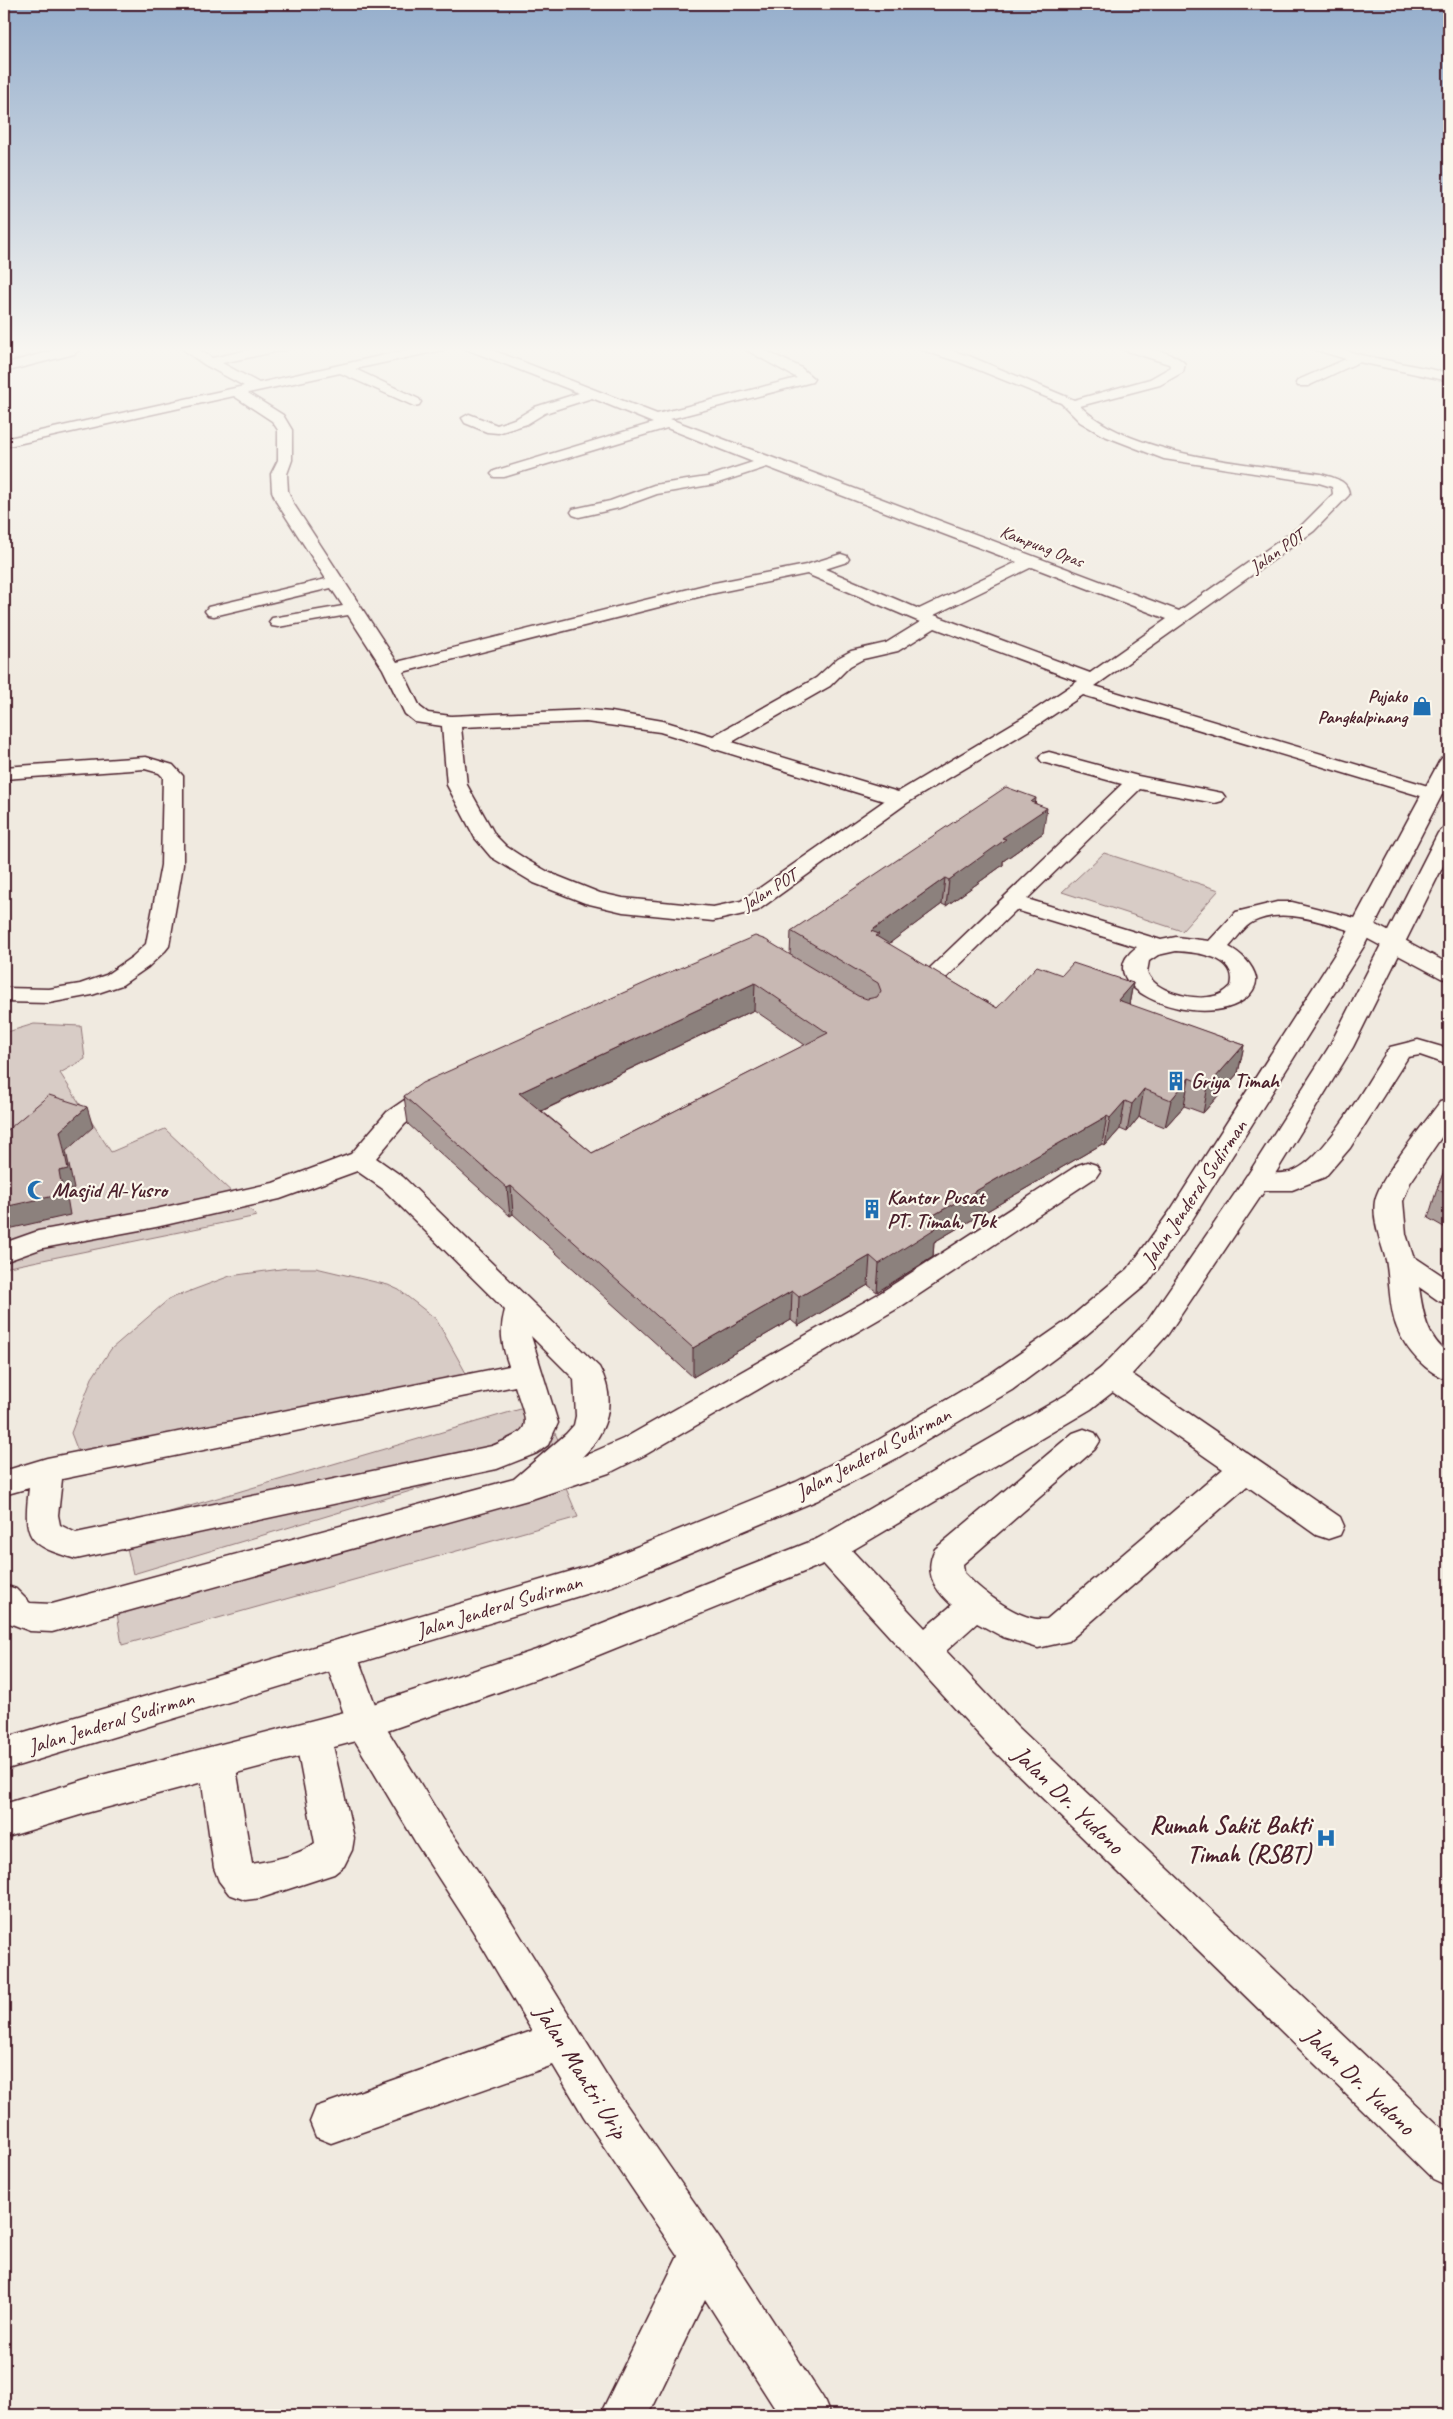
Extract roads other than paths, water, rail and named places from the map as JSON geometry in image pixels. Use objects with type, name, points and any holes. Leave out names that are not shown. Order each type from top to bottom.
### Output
[{"type":"main road","points":[[285,459],[279,474],[280,491],[285,503],[392,669],[412,710],[418,716],[451,722],[586,716],[663,727],[900,799]]},
{"type":"main road","points":[[499,474],[545,459]]},
{"type":"main road","name":"Kampung Opas","points":[[758,459],[1181,618]]},
{"type":"main road","name":"Jalan POT","points":[[451,722],[457,785],[486,838],[499,852],[542,878],[593,898],[623,905],[712,914],[724,913],[749,906],[900,799],[1025,724],[1086,684],[1308,528],[1341,495],[1340,486],[1321,479],[1188,459]]},
{"type":"main road","points":[[579,512],[614,505],[654,490],[710,481],[766,462]]},
{"type":"main road","points":[[392,669],[709,589],[809,568],[841,558]]},
{"type":"main road","points":[[715,743],[823,682],[844,662],[857,655],[892,647],[927,618],[1030,562]]},
{"type":"main road","points":[[809,568],[1086,684],[1431,793]]},
{"type":"main road","points":[[214,611],[336,582]]},
{"type":"main road","points":[[278,622],[353,609]]},
{"type":"main road","points":[[1049,758],[1136,782],[1216,797]]},
{"type":"main road","name":"Jalan Jenderal Sudirman","points":[[4,1754],[600,1576],[807,1491],[886,1450],[1001,1382],[1075,1328],[1138,1276],[1185,1209],[1307,1019],[1363,927],[1431,793],[1449,762]]},
{"type":"main road","points":[[4,773],[146,763],[166,770],[173,776],[173,793],[172,865],[156,946],[140,962],[114,980],[84,990],[49,996],[4,995]]},
{"type":"main road","points":[[939,972],[1136,782]]},
{"type":"main road","name":"Jalan Jenderal Sudirman","points":[[4,1822],[90,1795],[364,1723],[552,1659],[829,1548],[1080,1400],[1112,1376],[1158,1327],[1257,1181],[1341,1047],[1449,833]]},
{"type":"main road","points":[[1012,902],[1158,946],[1186,944],[1214,950],[1230,958],[1241,968],[1245,980],[1241,990],[1230,998],[1214,1003],[1194,1004],[1173,1000],[1155,993],[1142,984],[1135,972],[1136,962],[1144,953],[1158,946]]},
{"type":"main road","points":[[1214,950],[1244,916],[1277,910],[1292,910],[1363,927],[1449,972]]},
{"type":"main road","points":[[1257,1181],[1292,1181],[1316,1171],[1341,1142],[1399,1052],[1407,1047],[1416,1046],[1449,1058]]},
{"type":"main road","points":[[4,1253],[38,1240],[156,1218],[280,1190],[360,1160],[396,1118],[437,1089],[455,1081]]},
{"type":"main road","points":[[1449,1108],[1397,1182],[1389,1201],[1392,1234],[1400,1261],[1411,1327],[1431,1356],[1449,1369]]},
{"type":"main road","points":[[360,1160],[393,1183],[588,1375],[592,1400],[589,1428],[570,1449],[524,1490]]},
{"type":"main road","points":[[4,1600],[12,1611],[28,1618],[52,1618],[524,1490],[598,1464],[634,1447],[890,1300],[1087,1171]]},
{"type":"main road","points":[[1400,1261],[1449,1294]]},
{"type":"main road","points":[[48,1470],[42,1515],[45,1532],[58,1541],[76,1546],[496,1457],[526,1445],[537,1437],[542,1423],[516,1341],[515,1325],[520,1307]]},
{"type":"main road","points":[[4,1483],[48,1470],[526,1373]]},
{"type":"main road","points":[[1112,1376],[1328,1526]]},
{"type":"main road","points":[[1084,1441],[947,1558],[946,1572],[954,1586],[989,1614],[1017,1628],[1038,1634],[1057,1631],[1246,1468]]},
{"type":"main road","name":"Jalan Dr. Yudono","points":[[829,1548],[1004,1737],[1449,2165]]},
{"type":"main road","points":[[924,1649],[976,1604]]},
{"type":"main road","name":"Jalan Mantri Urip","points":[[341,1654],[364,1723],[599,2102],[703,2254],[806,2415]]},
{"type":"main road","points":[[217,1762],[234,1868],[237,1877],[244,1882],[255,1882],[318,1863],[334,1849],[335,1838],[313,1737]]},
{"type":"main road","points":[[331,2122],[562,2041]]},
{"type":"main road","points":[[624,2415],[703,2254]]},
{"type":"place","name":"Pujako Pangkalpinang","points":[[1422,706]]},
{"type":"place","name":"Griya Timah","points":[[1176,1081]]},
{"type":"place","name":"Masjid Al-Yusro","points":[[37,1190]]},
{"type":"place","name":"Kantor Pusat PT. Timah, Tbk","points":[[872,1209]]},
{"type":"place","name":"Rumah Sakit Bakti Timah (RSBT)","points":[[1326,1838]]}]
